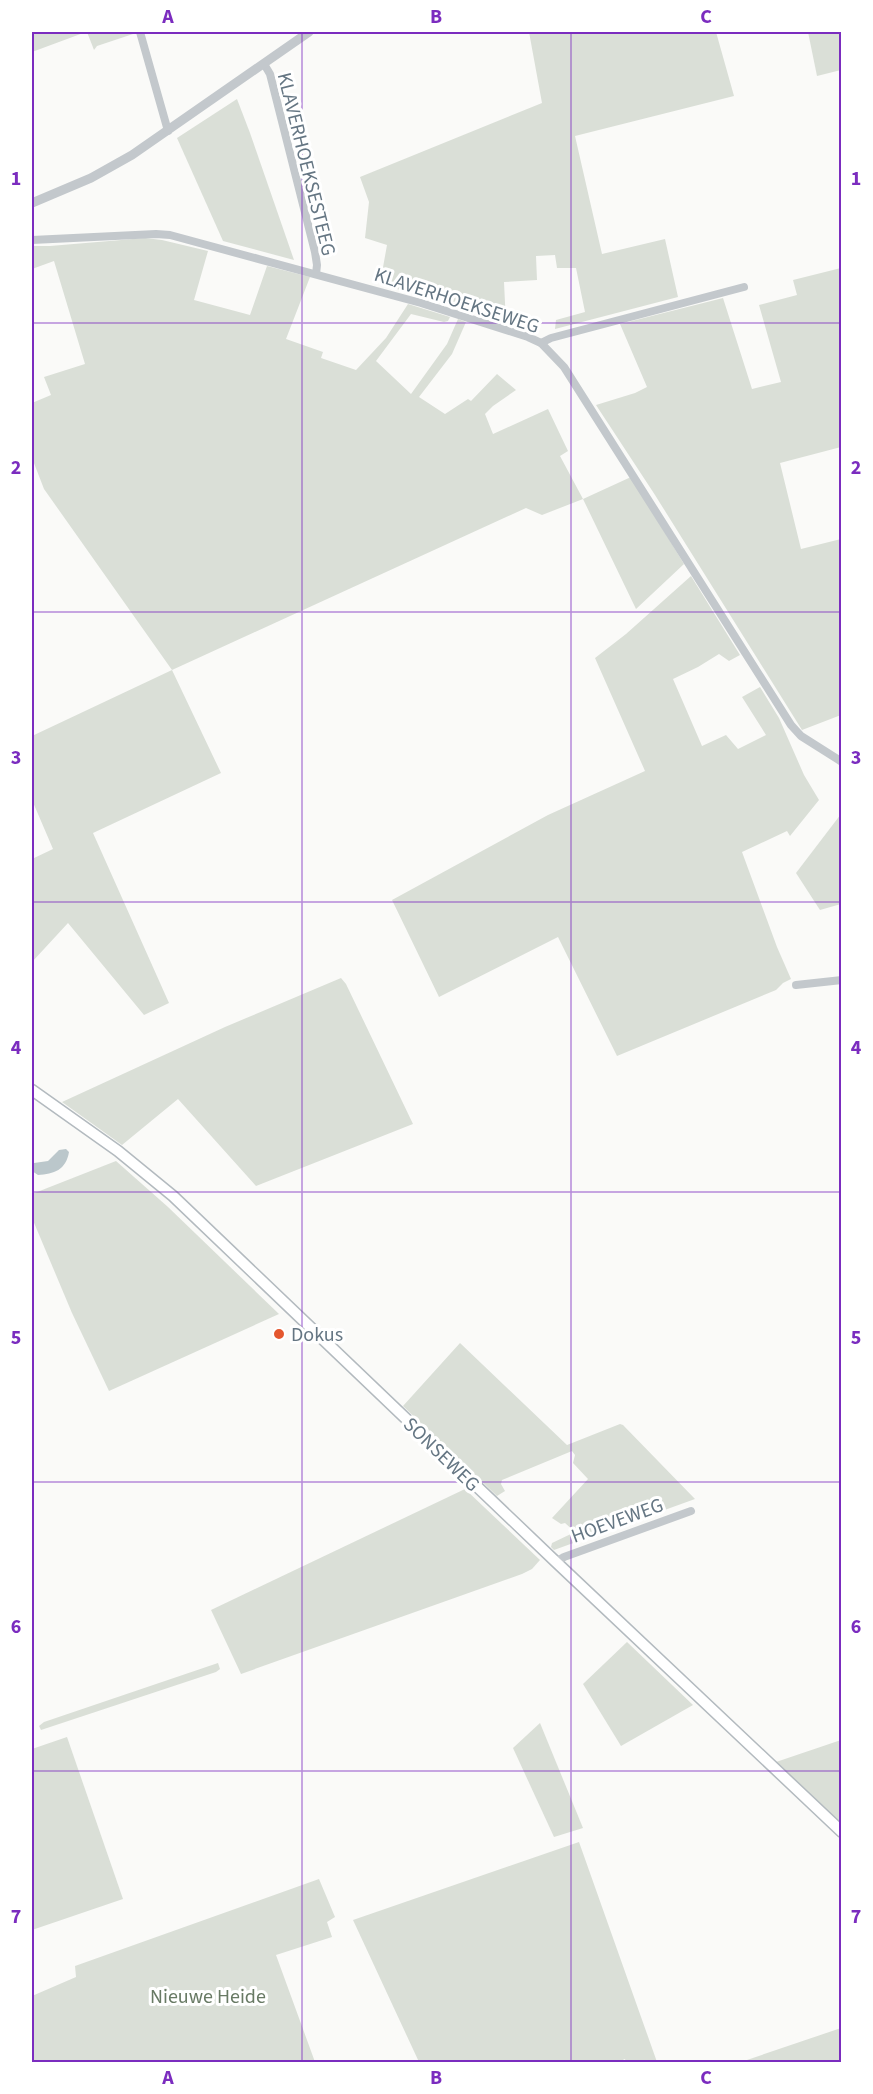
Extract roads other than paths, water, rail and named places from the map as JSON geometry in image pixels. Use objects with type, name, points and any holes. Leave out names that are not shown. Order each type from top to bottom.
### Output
[{"type":"main road","name":"SONSEWEG","points":[[32,1090],[118,1150],[173,1196],[842,1832]]},
{"type":"street","points":[[140,32],[168,131]]},
{"type":"street","points":[[32,203],[108,170],[168,131],[309,32]]},
{"type":"street","name":"KLAVERHOEKSESTEEG","points":[[264,64],[270,74],[312,241],[317,265],[316,274]]},
{"type":"street","name":"KLAVERHOEKSEWEG","points":[[32,240],[147,234],[170,235],[421,303],[541,343],[564,368],[791,725],[801,736],[842,762]]},
{"type":"street","points":[[541,343],[551,338],[744,287]]},
{"type":"street","points":[[796,985],[842,980]]},
{"type":"street","name":"HOEVEWEG","points":[[556,1562],[564,1557],[691,1511]]},
{"type":"place","name":"Dokus","points":[[279,1334]]},
{"type":"park label","name":"Nieuwe Heide","points":[[208,1996]]}]
